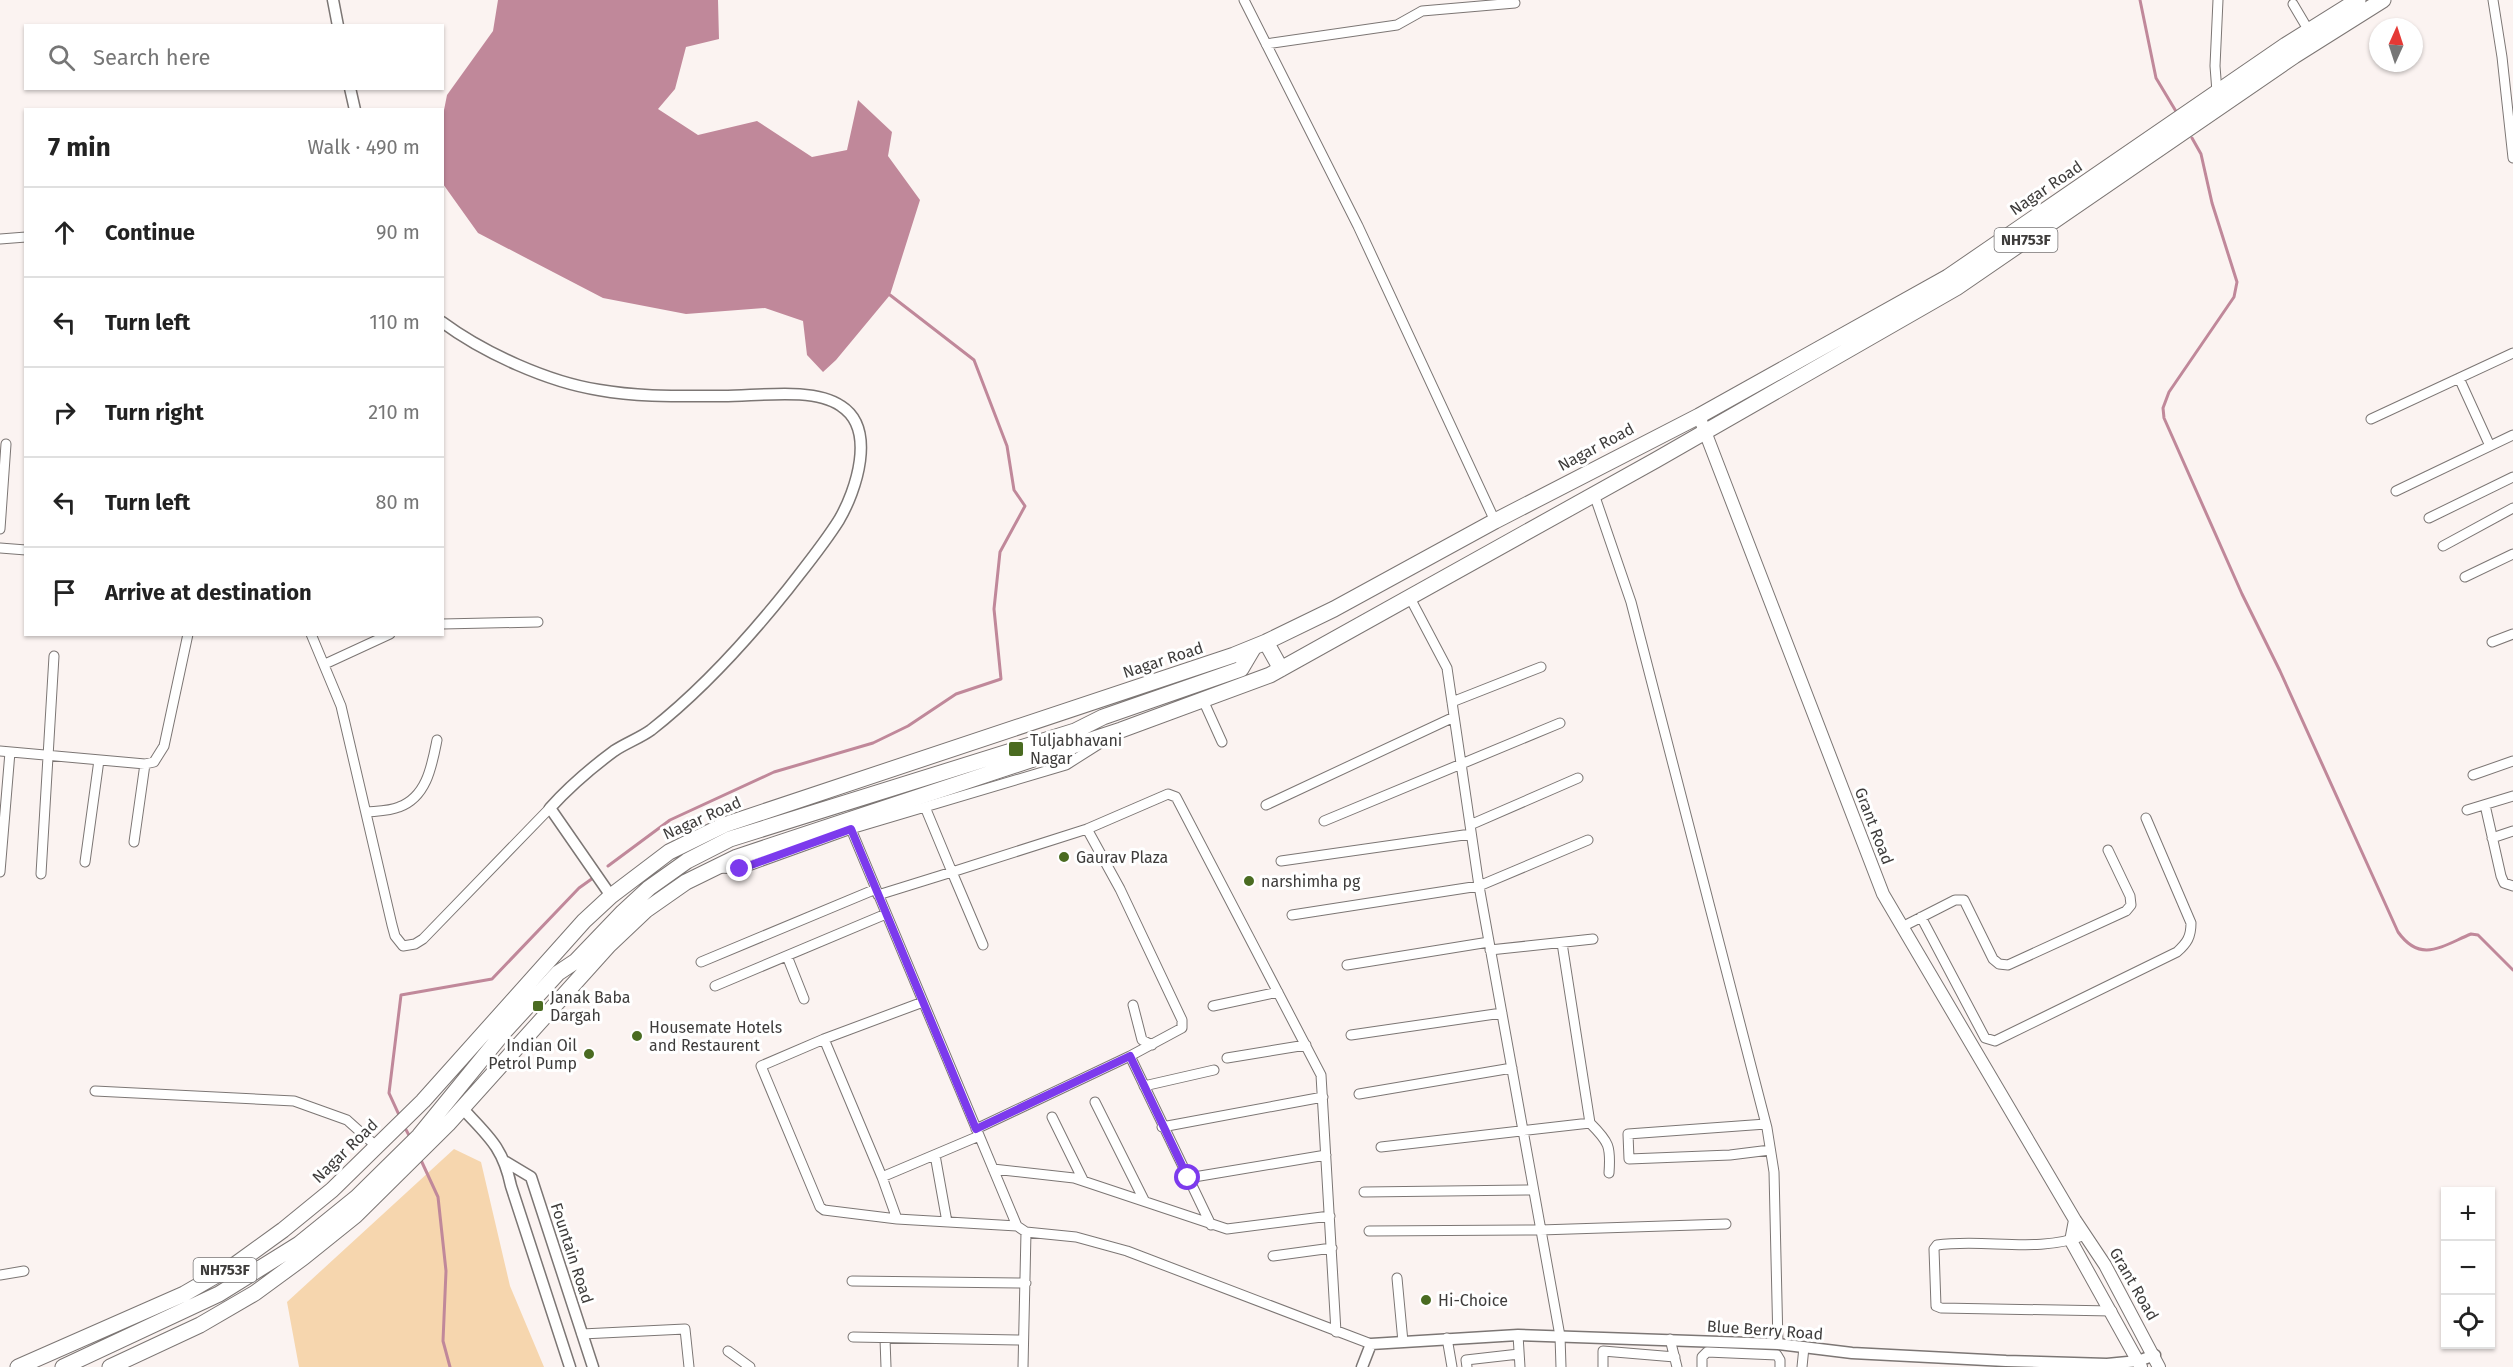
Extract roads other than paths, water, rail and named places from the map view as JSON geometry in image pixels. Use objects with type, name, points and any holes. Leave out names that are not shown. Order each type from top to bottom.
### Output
[{"type":"highway","name":"Nagar Road","points":[[18,1367],[184,1294],[236,1264],[332,1190],[458,1062],[577,929],[611,896],[669,852],[724,825],[1260,644],[1334,609],[1495,521],[1699,416],[1895,309],[1948,277],[2309,31],[2341,5],[2358,0]]},
{"type":"highway","name":"Nagar Road","points":[[110,1367],[200,1325],[255,1293],[355,1216],[415,1148],[462,1108],[609,945],[646,910],[686,882],[737,857],[1121,730],[1281,669],[1956,288],[2294,56],[2383,0]]},
{"type":"highway","points":[[63,1367],[219,1294],[256,1273],[299,1244],[357,1197],[415,1148],[449,1098],[558,973],[576,961],[649,888],[687,861],[730,838],[1075,731],[1103,717],[1241,669],[1260,644],[1281,669]]},
{"type":"highway","points":[[449,1098],[458,1062]]},
{"type":"main road","name":"Grant Road","points":[[1699,416],[1883,894],[2075,1220],[2111,1275],[2157,1361]]},
{"type":"main road","points":[[2070,1241],[2075,1220]]},
{"type":"main road","name":"Grant Road","points":[[2070,1241],[2112,1311],[2139,1364]]},
{"type":"street","points":[[333,0],[338,24]]},
{"type":"street","points":[[1244,0],[1358,226],[1495,521]]},
{"type":"street","points":[[2217,92],[2214,66],[2218,0]]},
{"type":"street","points":[[2493,0],[2513,158]]},
{"type":"street","points":[[1266,44],[1397,24],[1422,11],[1515,3]]},
{"type":"street","points":[[2293,4],[2309,31]]},
{"type":"street","points":[[350,90],[355,108]]},
{"type":"street","points":[[0,239],[24,237]]},
{"type":"street","points":[[312,636],[341,706],[395,936],[403,946],[415,944],[423,939],[573,784],[615,751],[650,731],[697,689],[788,590],[839,519],[859,467],[861,444],[858,427],[851,414],[840,404],[808,396],[663,395],[598,390],[566,382],[521,365],[484,348],[444,323]]},
{"type":"street","points":[[2371,419],[2513,353]]},
{"type":"street","points":[[2459,378],[2490,446]]},
{"type":"street","points":[[2396,491],[2513,435]]},
{"type":"street","points":[[0,529],[6,444]]},
{"type":"street","points":[[2429,518],[2513,477]]},
{"type":"street","points":[[1594,494],[1631,602],[1766,1124],[1774,1172],[1778,1344]]},
{"type":"street","points":[[2443,546],[2513,508]]},
{"type":"street","points":[[0,548],[24,550]]},
{"type":"street","points":[[2465,577],[2513,554]]},
{"type":"street","points":[[1409,596],[1447,668],[1479,886],[1560,1336],[1561,1367]]},
{"type":"street","points":[[444,624],[538,622]]},
{"type":"street","points":[[2492,642],[2513,634]]},
{"type":"street","points":[[0,872],[5,751],[145,764],[154,762],[164,746],[188,636]]},
{"type":"street","points":[[325,664],[386,636]]},
{"type":"street","points":[[41,874],[54,656]]},
{"type":"street","points":[[1452,702],[1541,667]]},
{"type":"street","points":[[1203,700],[1222,742]]},
{"type":"street","points":[[1266,805],[1454,717]]},
{"type":"street","points":[[1324,821],[1560,723]]},
{"type":"street","points":[[714,868],[740,869],[851,829],[1066,765],[1121,730]]},
{"type":"street","points":[[367,812],[400,807],[422,788],[430,772],[438,740]]},
{"type":"street","points":[[85,862],[99,760]]},
{"type":"street","points":[[2473,775],[2513,761]]},
{"type":"street","points":[[134,842],[145,764]]},
{"type":"street","points":[[1281,861],[1471,829],[1578,778]]},
{"type":"street","points":[[701,962],[877,892],[952,872],[1087,829],[1168,794],[1176,797],[1321,1075],[1336,1332]]},
{"type":"street","points":[[2467,810],[2513,796]]},
{"type":"street","points":[[2485,805],[2504,883],[2513,886]]},
{"type":"street","points":[[925,807],[983,945]]},
{"type":"street","points":[[550,808],[611,896]]},
{"type":"street","points":[[1921,917],[1985,1038],[1995,1041],[2177,952],[2186,944],[2191,934],[2190,923],[2146,818]]},
{"type":"street","points":[[851,829],[977,1132],[1021,1229],[1026,1283],[1023,1367]]},
{"type":"street","points":[[882,1177],[935,1155],[1179,1030],[1182,1020],[1120,889],[1087,829]]},
{"type":"street","points":[[2492,837],[2513,831]]},
{"type":"street","points":[[1292,915],[1479,886],[1588,840]]},
{"type":"street","points":[[1902,927],[1955,900],[1964,900],[1993,959],[1999,964],[2008,965],[2126,911],[2131,905],[2130,896],[2108,850]]},
{"type":"street","points":[[715,986],[886,914]]},
{"type":"street","points":[[1347,965],[1490,946],[1562,943],[1593,939]]},
{"type":"street","points":[[1562,943],[1590,1123],[1605,1138],[1611,1149],[1609,1173]]},
{"type":"street","points":[[787,956],[804,999]]},
{"type":"street","points":[[1214,1006],[1278,992]]},
{"type":"street","points":[[923,1002],[824,1039],[761,1066],[820,1207],[830,1212],[1021,1229],[1076,1237],[1127,1251],[1371,1344],[1362,1367]]},
{"type":"street","points":[[1133,1005],[1142,1040],[1152,1045]]},
{"type":"street","points":[[1351,1035],[1502,1013]]},
{"type":"street","points":[[824,1039],[882,1177],[897,1219]]},
{"type":"street","points":[[1227,1058],[1306,1045]]},
{"type":"street","points":[[1130,1056],[1162,1127],[1211,1225]]},
{"type":"street","points":[[1359,1094],[1512,1068]]},
{"type":"street","points":[[1144,1086],[1214,1070]]},
{"type":"street","points":[[95,1091],[294,1101],[347,1120],[376,1146]]},
{"type":"street","points":[[1162,1127],[1323,1097]]},
{"type":"street","points":[[1095,1102],[1144,1200]]},
{"type":"street","name":"Fountain Road","points":[[462,1108],[492,1140],[506,1162],[511,1186],[570,1367]]},
{"type":"street","points":[[1052,1117],[1083,1180]]},
{"type":"street","points":[[1381,1147],[1590,1123]]},
{"type":"street","points":[[1766,1124],[1628,1134],[1629,1159],[1730,1155],[1770,1150]]},
{"type":"street","points":[[935,1155],[947,1222]]},
{"type":"street","points":[[1188,1178],[1326,1155]]},
{"type":"street","name":"Fountain Road","points":[[506,1162],[531,1177],[593,1367]]},
{"type":"street","points":[[993,1169],[1083,1180],[1211,1225],[1236,1229],[1330,1216]]},
{"type":"street","points":[[1364,1192],[1533,1190]]},
{"type":"street","points":[[1369,1231],[1540,1230],[1726,1224]]},
{"type":"street","points":[[2085,1235],[2070,1241],[1936,1245],[1934,1249],[1936,1306],[1941,1308],[2112,1311]]},
{"type":"street","points":[[1273,1256],[1332,1248]]},
{"type":"street","points":[[0,1275],[24,1271]]},
{"type":"street","points":[[1397,1278],[1403,1342]]},
{"type":"street","points":[[852,1281],[1026,1283]]},
{"type":"street","points":[[582,1334],[685,1329],[688,1367]]},
{"type":"street","points":[[1518,1335],[1520,1367]]},
{"type":"street","name":"Blue Berry Road","points":[[1371,1344],[1518,1335],[1778,1344],[1852,1353],[2006,1361],[2139,1364],[2157,1361]]},
{"type":"street","points":[[853,1337],[1023,1340]]},
{"type":"street","points":[[1447,1338],[1452,1367]]},
{"type":"street","points":[[885,1339],[886,1367]]},
{"type":"street","points":[[1603,1367],[1602,1350],[1676,1362],[1674,1339]]},
{"type":"street","points":[[1802,1367],[1804,1347]]},
{"type":"street","points":[[728,1351],[750,1367]]},
{"type":"street","points":[[1702,1367],[1702,1357],[1707,1352],[1777,1355],[1780,1367]]},
{"type":"street","points":[[1467,1367],[1466,1360],[1519,1354]]},
{"type":"waterway","points":[[2140,0],[2156,78],[2177,113]]},
{"type":"waterway","points":[[2192,138],[2201,154],[2212,203],[2237,282],[2234,297],[2169,392],[2163,408],[2164,418],[2242,594],[2280,671],[2398,932],[2415,948],[2424,950],[2441,947],[2471,934],[2478,935],[2513,970]]},
{"type":"waterway","points":[[608,866],[670,820],[774,772],[873,743],[908,726],[956,694],[1001,679],[994,609],[1000,552],[1025,506],[1014,490],[1007,446],[974,360],[890,295]]},
{"type":"waterway","points":[[400,1117],[389,1093],[401,995],[492,979],[579,888],[593,878]]},
{"type":"waterway","points":[[404,1126],[411,1139]]},
{"type":"waterway","points":[[420,1158],[438,1197],[446,1271],[443,1341],[450,1367]]},
{"type":"place","name":"Tuljabhavani Nagar","points":[[1016,749]]},
{"type":"place","name":"Gaurav Plaza","points":[[1064,857]]},
{"type":"place","name":"narshimha pg","points":[[1249,881]]},
{"type":"place","name":"Janak Baba Dargah","points":[[538,1006]]},
{"type":"place","name":"Housemate Hotels and Restaurent","points":[[637,1036]]},
{"type":"place","name":"Indian Oil Petrol Pump","points":[[589,1054]]},
{"type":"place","name":"Hi-Choice","points":[[1426,1300]]}]
